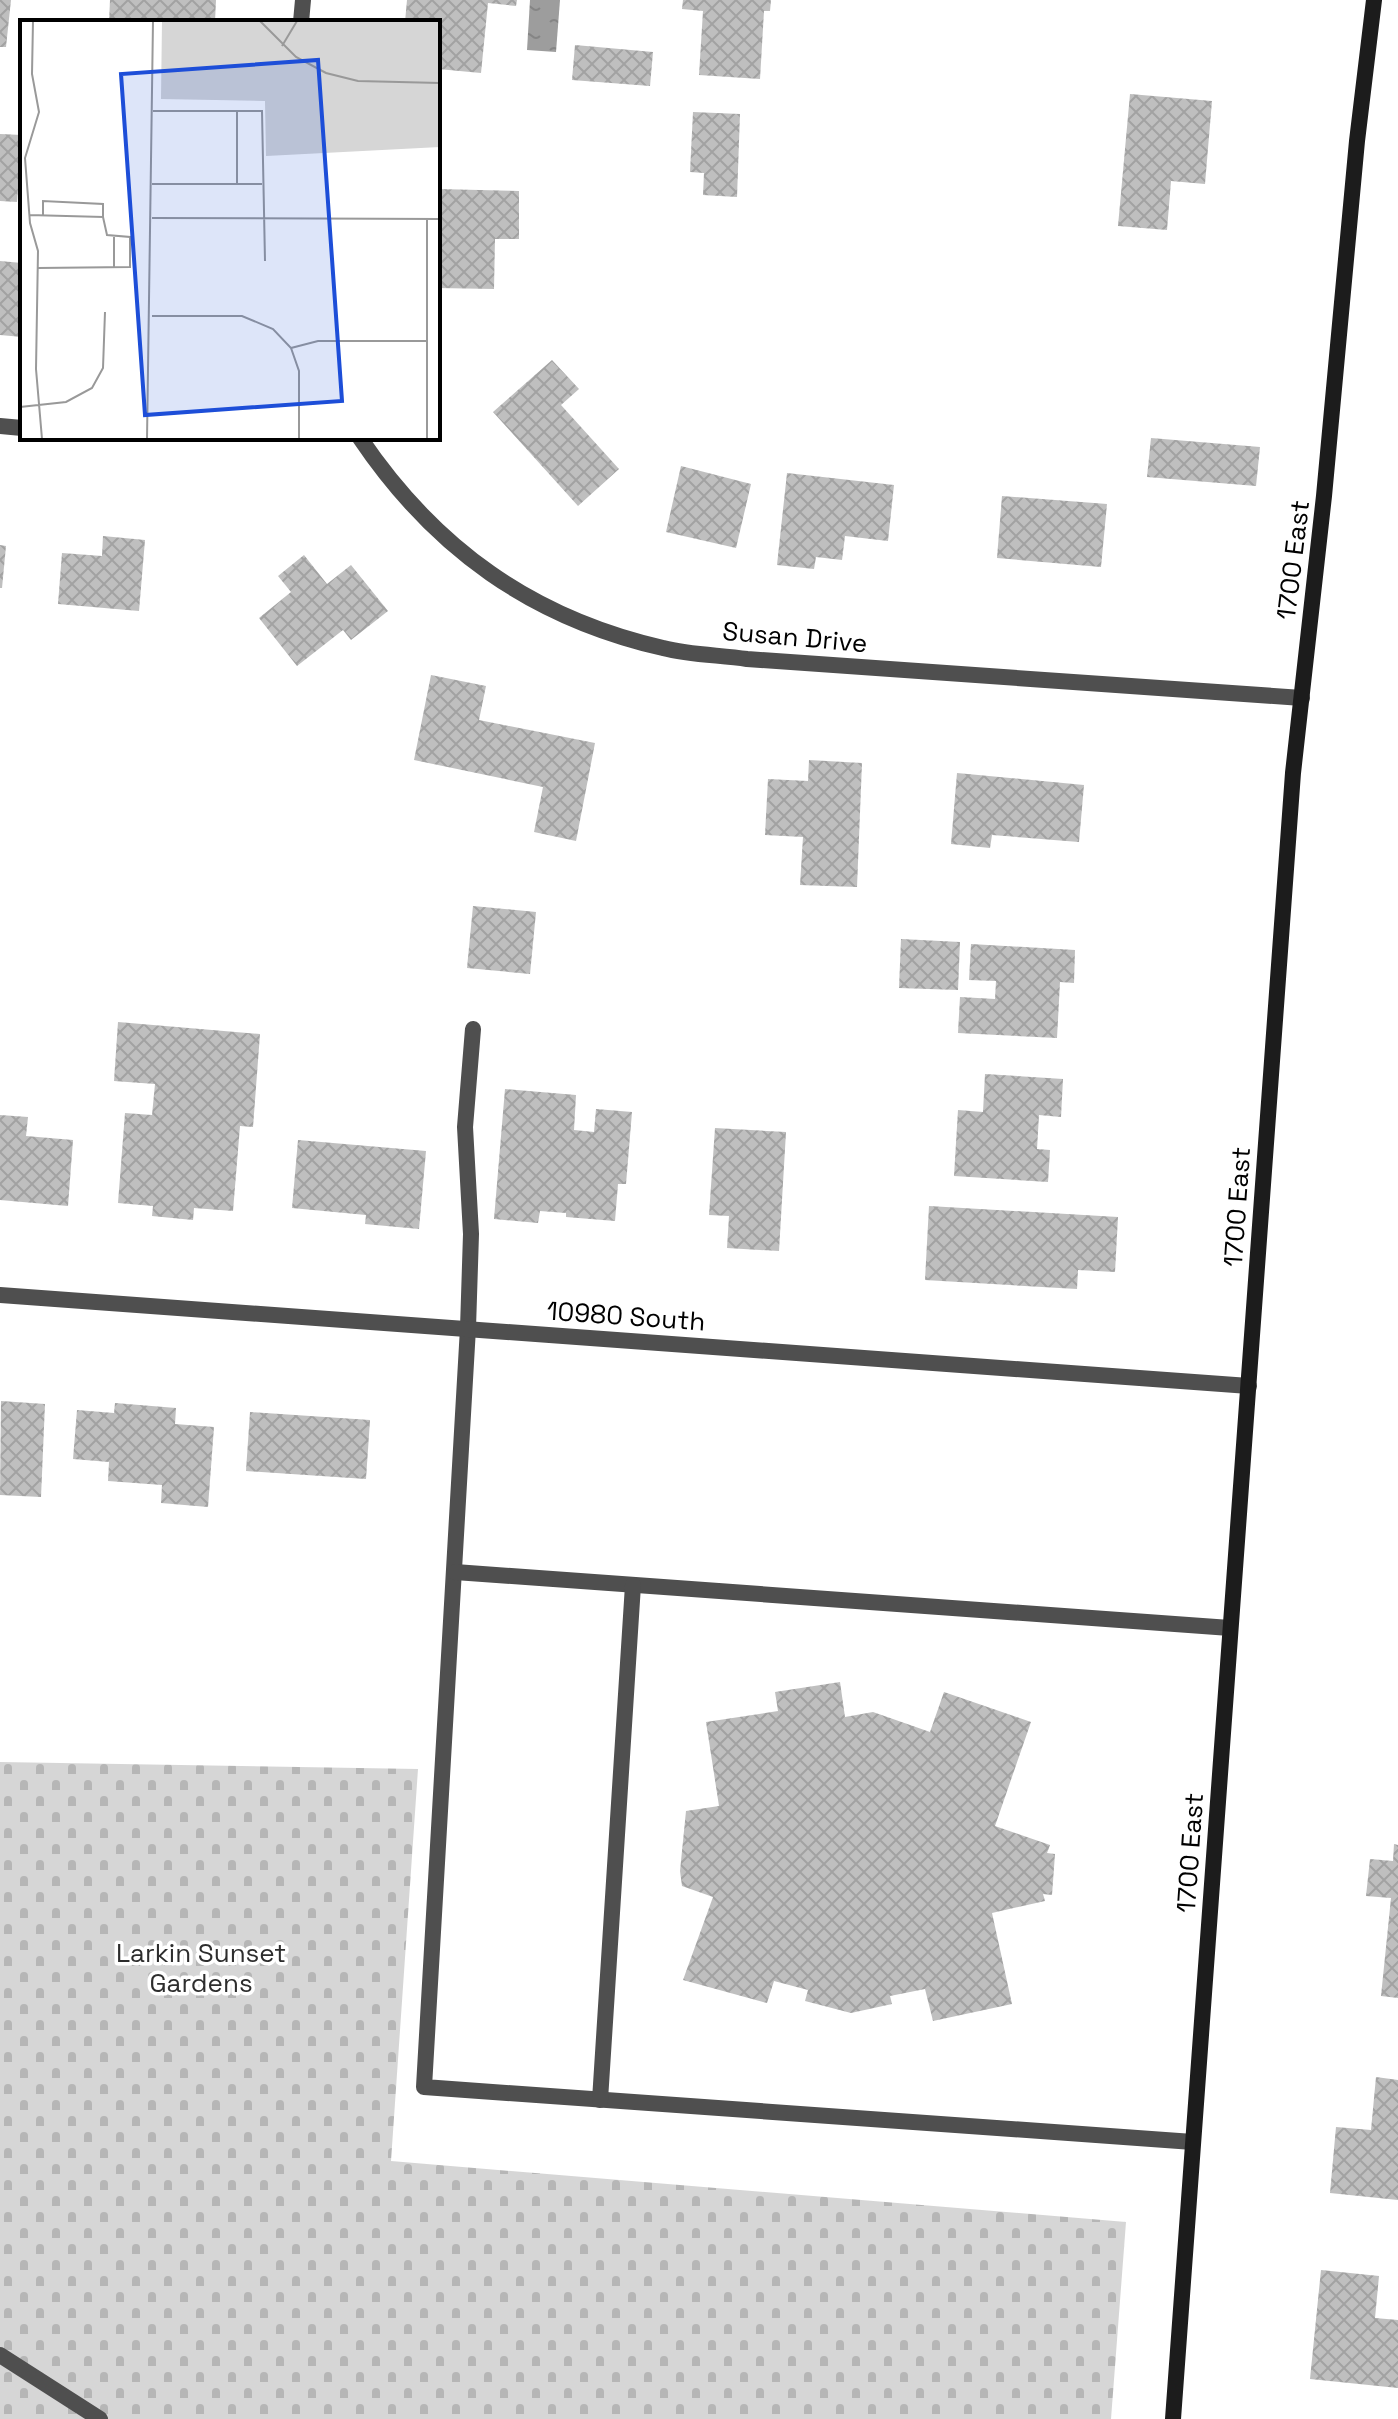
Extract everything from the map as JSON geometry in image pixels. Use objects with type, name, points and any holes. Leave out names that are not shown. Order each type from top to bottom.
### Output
[{"type":"main road","name":"1700 East","points":[[1173,2419],[1270,1063],[1302,698],[1357,141],[1374,0]]},
{"type":"street","points":[[301,20],[303,0]]},
{"type":"street","points":[[0,426],[20,428]]},
{"type":"street","name":"Susan Drive","points":[[361,440],[389,481],[449,542],[510,588],[584,625],[664,649],[747,659],[1302,698]]},
{"type":"street","points":[[473,1029],[465,1127],[471,1234],[468,1328],[424,2087],[1193,2142]]},
{"type":"street","name":"10980 South","points":[[0,1295],[1249,1386]]},
{"type":"street","points":[[455,1572],[1230,1628]]},
{"type":"street","points":[[600,2100],[633,1585]]},
{"type":"street","points":[[0,2355],[100,2419]]},
{"type":"green space","name":"Larkin Sunset Gardens","points":[[0,1762],[418,1769],[391,2161],[1126,2222],[1111,2419],[0,2419]]},
{"type":"water","points":[[530,0],[560,0],[556,52],[527,50]]},
{"type":"building","points":[[0,0],[11,0],[6,47],[0,47]]},
{"type":"building","points":[[110,0],[216,0],[215,20],[109,20]]},
{"type":"building","points":[[407,0],[517,0],[516,6],[488,3],[481,73],[440,69],[440,20],[405,20]]},
{"type":"building","points":[[683,0],[771,0],[770,11],[764,11],[760,79],[699,75],[703,11],[682,9]]},
{"type":"building","points":[[575,45],[653,52],[650,86],[572,80]]},
{"type":"building","points":[[1130,94],[1212,101],[1205,184],[1171,181],[1167,230],[1118,226]]},
{"type":"building","points":[[693,112],[740,114],[737,197],[703,195],[704,173],[690,172]]},
{"type":"building","points":[[0,134],[20,135],[17,202],[0,201]]},
{"type":"building","points":[[440,189],[519,191],[519,239],[495,239],[494,289],[440,288]]},
{"type":"building","points":[[0,261],[20,263],[20,337],[0,335]]},
{"type":"building","points":[[552,360],[579,389],[561,405],[619,469],[578,506],[493,412]]},
{"type":"building","points":[[1151,438],[1260,447],[1256,486],[1147,477]]},
{"type":"building","points":[[681,466],[751,484],[736,548],[666,532]]},
{"type":"building","points":[[787,473],[894,485],[888,541],[845,536],[842,560],[816,557],[814,569],[777,565]]},
{"type":"building","points":[[1002,496],[1107,504],[1101,567],[997,558]]},
{"type":"building","points":[[103,536],[145,540],[139,611],[58,604],[62,553],[102,556]]},
{"type":"building","points":[[0,545],[6,546],[2,588],[0,588]]},
{"type":"building","points":[[304,555],[327,584],[351,565],[388,611],[351,640],[343,630],[297,666],[259,618],[291,592],[278,576]]},
{"type":"building","points":[[431,675],[486,686],[479,720],[595,743],[576,841],[534,832],[543,787],[414,760]]},
{"type":"building","points":[[809,760],[862,763],[857,887],[800,885],[803,837],[765,835],[768,779],[808,781]]},
{"type":"building","points":[[957,773],[1084,785],[1079,842],[992,835],[990,848],[951,844]]},
{"type":"building","points":[[473,906],[536,912],[530,974],[467,968]]},
{"type":"building","points":[[901,939],[960,942],[958,990],[899,988]]},
{"type":"building","points":[[971,944],[1075,950],[1074,983],[1060,982],[1057,1038],[958,1033],[960,997],[995,999],[996,981],[969,980]]},
{"type":"building","points":[[118,1022],[260,1034],[253,1127],[240,1126],[233,1211],[194,1208],[193,1220],[152,1216],[153,1206],[118,1203],[125,1113],[152,1115],[155,1084],[114,1081]]},
{"type":"building","points":[[985,1074],[1063,1079],[1061,1117],[1039,1115],[1037,1149],[1050,1150],[1048,1182],[954,1176],[958,1110],[983,1112]]},
{"type":"building","points":[[505,1089],[576,1095],[574,1130],[594,1132],[596,1109],[632,1112],[626,1184],[618,1184],[615,1221],[566,1217],[566,1213],[540,1211],[538,1223],[494,1219]]},
{"type":"building","points":[[0,1115],[28,1117],[26,1136],[73,1140],[68,1206],[0,1200]]},
{"type":"building","points":[[715,1128],[786,1132],[779,1251],[727,1248],[729,1216],[709,1215]]},
{"type":"building","points":[[298,1140],[426,1151],[419,1229],[365,1224],[366,1215],[292,1208]]},
{"type":"building","points":[[929,1206],[1118,1217],[1115,1272],[1078,1270],[1077,1289],[925,1280]]},
{"type":"building","points":[[1,1401],[45,1404],[41,1497],[0,1495]]},
{"type":"building","points":[[115,1403],[176,1408],[175,1424],[214,1427],[208,1507],[161,1503],[162,1485],[108,1481],[109,1462],[73,1459],[77,1410],[114,1413]]},
{"type":"building","points":[[250,1412],[370,1420],[366,1479],[246,1471]]},
{"type":"building","points":[[840,1682],[845,1717],[873,1712],[930,1732],[944,1692],[1031,1722],[995,1826],[1050,1845],[1047,1853],[1055,1854],[1052,1895],[1043,1894],[1045,1901],[992,1913],[1012,2004],[933,2021],[925,1989],[890,1996],[892,2004],[851,2013],[805,2001],[808,1990],[774,1981],[767,2003],[683,1980],[713,1897],[682,1886],[680,1871],[686,1811],[719,1806],[706,1722],[778,1711],[775,1692]]},
{"type":"building","points":[[1394,1844],[1398,1845],[1398,1998],[1381,1996],[1391,1898],[1366,1896],[1370,1859],[1393,1861]]},
{"type":"building","points":[[1376,2077],[1398,2080],[1398,2200],[1330,2193],[1336,2127],[1371,2130]]},
{"type":"building","points":[[1321,2270],[1379,2276],[1375,2318],[1398,2320],[1398,2388],[1310,2379]]}]
